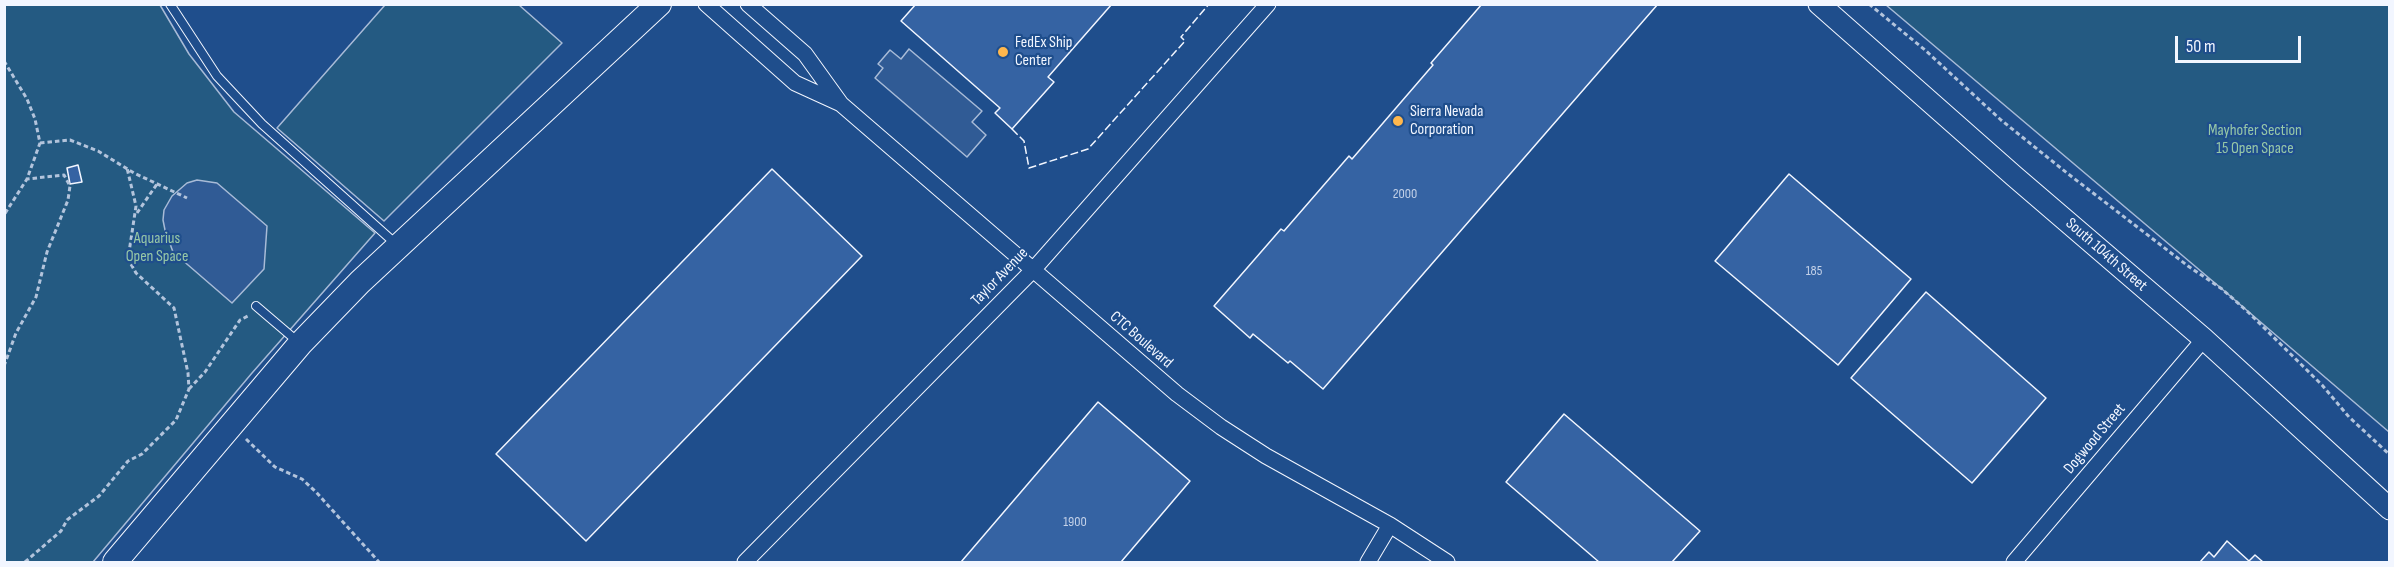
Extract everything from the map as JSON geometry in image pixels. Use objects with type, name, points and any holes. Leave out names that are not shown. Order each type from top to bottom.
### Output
[{"type":"main road","points":[[115,562],[300,344],[398,246],[659,4]]},
{"type":"street","name":"CTC Boulevard","points":[[705,4],[795,84],[841,104]]},
{"type":"street","name":"CTC Boulevard","points":[[748,4],[805,54],[841,104],[1177,394],[1221,427],[1286,468],[1390,525],[1447,562]]},
{"type":"street","name":"Taylor Avenue","points":[[745,562],[1033,270],[1268,4]]},
{"type":"street","name":"South 104th Street","points":[[1819,4],[2204,339],[2390,509]]},
{"type":"street","name":"Dogwood Street","points":[[2014,562],[2204,339]]},
{"type":"street","points":[[1368,562],[1390,525]]},
{"type":"lane","points":[[170,4],[217,76],[262,124],[398,246]]},
{"type":"lane","points":[[258,308],[300,344]]},
{"type":"path","points":[[1869,4],[1934,58],[2001,120],[2242,307],[2390,455]]},
{"type":"path","points":[[4,61],[27,99],[39,143],[27,179],[4,215]]},
{"type":"path","points":[[39,143],[70,140],[98,151],[187,198]]},
{"type":"path","points":[[127,168],[133,186],[136,215],[128,260],[136,273],[174,308],[188,373],[189,389]]},
{"type":"path","points":[[4,366],[16,333],[36,297],[47,252],[68,200],[70,186],[64,175],[27,179]]},
{"type":"path","points":[[136,215],[157,184]]},
{"type":"path","points":[[25,562],[61,531],[67,520],[99,496],[128,461],[142,454],[176,420],[189,389],[205,372],[240,320],[258,308]]},
{"type":"path","points":[[232,425],[275,467],[302,479],[316,492],[379,562]]},
{"type":"green space","name":"Aquarius Open Space","points":[[4,5],[160,5],[189,54],[234,112],[375,233],[252,373],[93,562],[5,562]]},
{"type":"green space","points":[[385,5],[519,5],[562,43],[384,221],[277,128]]},
{"type":"green space","name":"Mayhofer Section 15 Open Space","points":[[1886,5],[2389,5],[2389,432],[2222,289]]},
{"type":"shaded area","points":[[909,49],[982,111],[972,122],[986,135],[967,157],[875,78],[883,68],[878,64],[890,50],[901,59]]},
{"type":"shaded area","points":[[197,180],[217,183],[267,226],[264,269],[232,303],[173,252],[165,230],[164,210],[172,196],[187,183]]},
{"type":"building","name":"FedEx Ship Center","points":[[916,4],[1112,4],[1048,77],[1054,82],[1012,129],[995,113],[1000,108],[901,21]]},
{"type":"building","points":[[1482,4],[1658,4],[1323,389],[1253,334],[1250,338],[1214,306],[1281,229],[1284,231],[1349,156],[1352,159]]},
{"type":"building","points":[[78,165],[82,182],[70,184],[67,168]]},
{"type":"building","points":[[772,169],[862,256],[586,541],[496,454]]},
{"type":"building","points":[[1789,174],[1911,279],[1838,365],[1715,261]]},
{"type":"building","points":[[1926,292],[2046,398],[1972,483],[1851,378]]},
{"type":"building","points":[[1098,402],[1190,481],[1121,562],[961,562]]},
{"type":"building","points":[[1564,414],[1700,531],[1672,562],[1599,562],[1506,482]]},
{"type":"building","points":[[2227,541],[2249,561],[2255,555],[2263,562],[2200,562],[2209,552],[2214,557]]},
{"type":"fence","points":[[1012,129],[1024,141],[1029,168],[1088,149],[1185,41],[1181,37],[1209,4]]},
{"type":"place","name":"FedEx Ship Center","points":[[1003,52]]},
{"type":"place","name":"Sierra Nevada Corporation","points":[[1398,121]]}]
